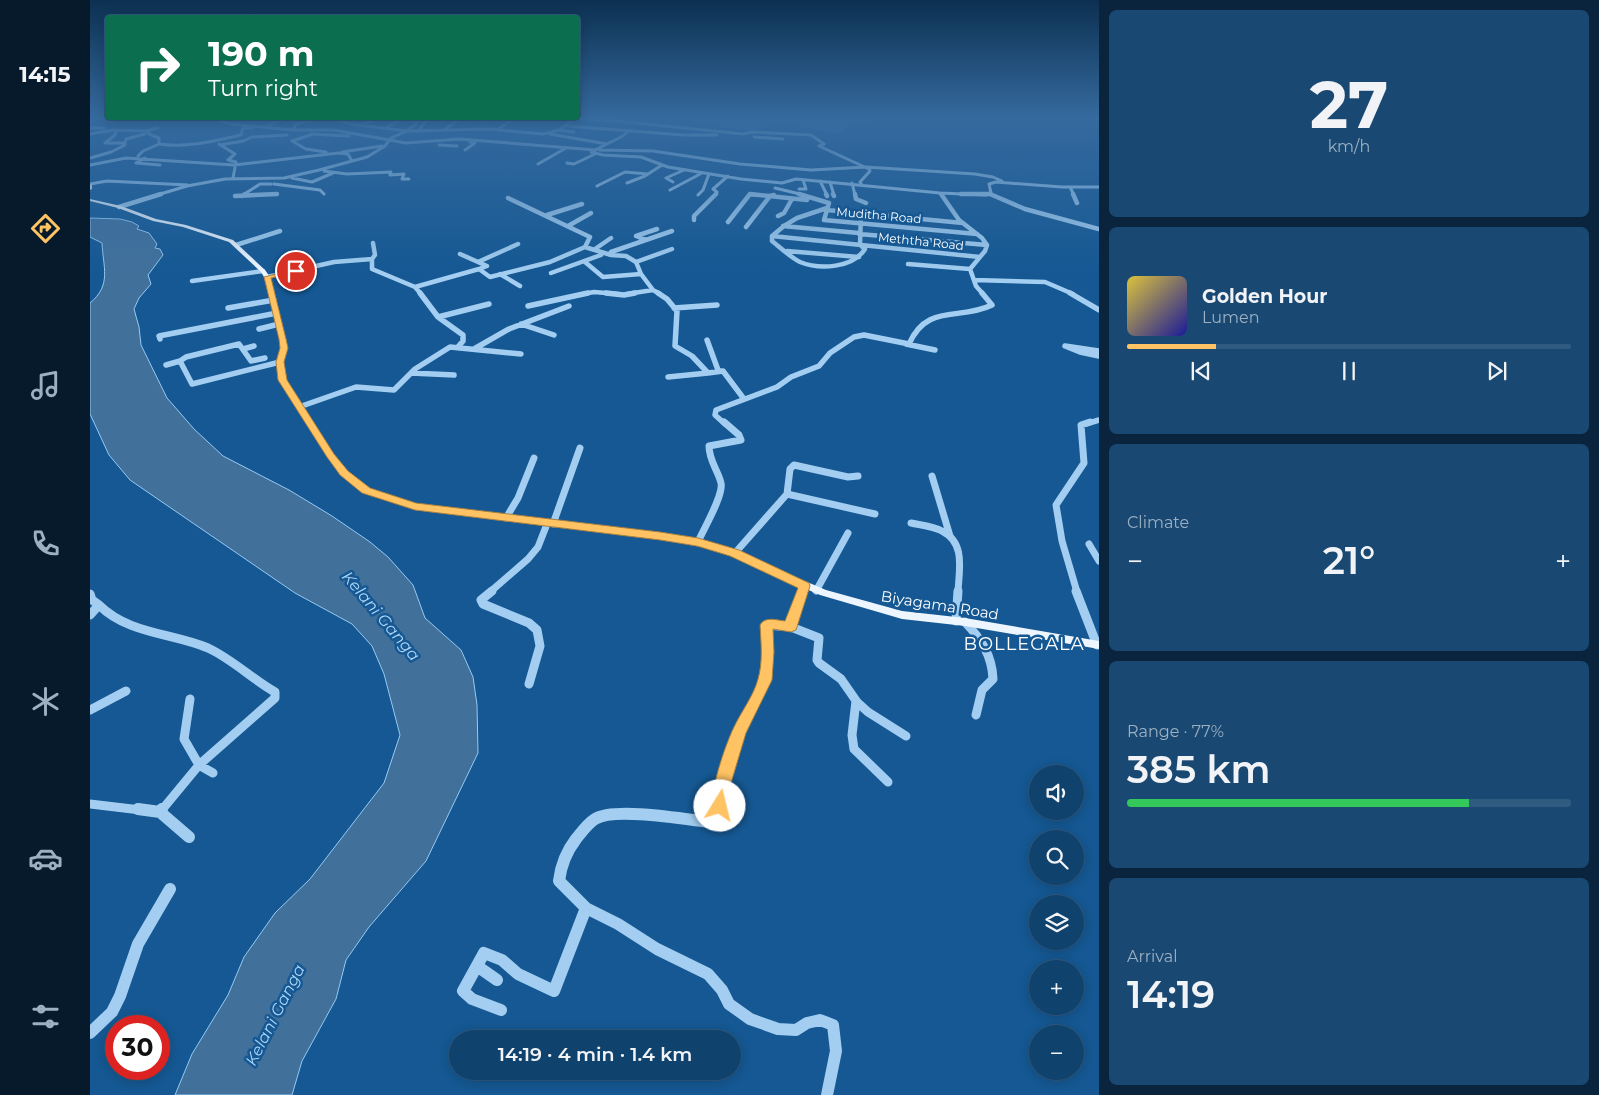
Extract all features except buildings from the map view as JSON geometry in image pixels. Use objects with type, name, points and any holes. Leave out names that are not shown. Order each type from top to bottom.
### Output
[{"type":"main road","name":"Biyagama Road","points":[[90,200],[220,237],[236,245],[265,274],[274,300],[284,348],[280,362],[282,380],[344,473],[366,490],[415,506],[698,542],[734,553],[816,591],[902,615],[961,621],[1098,645]]},
{"type":"street","points":[[233,178],[234,169]]},
{"type":"street","points":[[119,207],[187,186],[233,178],[284,178],[322,169]]},
{"type":"street","points":[[627,183],[656,169]]},
{"type":"street","points":[[680,169],[773,182],[803,180],[940,192],[990,194],[997,200],[1099,229]]},
{"type":"street","points":[[793,180],[796,169]]},
{"type":"street","points":[[799,169],[838,169]]},
{"type":"street","points":[[862,185],[860,182],[870,171],[868,169]]},
{"type":"street","points":[[899,169],[975,174],[993,177],[1004,183]]},
{"type":"street","points":[[319,170],[347,174],[391,172],[390,174],[404,174],[402,179],[409,179]]},
{"type":"street","points":[[673,182],[666,178],[684,170]]},
{"type":"street","points":[[291,177],[312,182],[336,172]]},
{"type":"street","points":[[597,186],[626,172],[648,174]]},
{"type":"street","points":[[670,190],[702,173]]},
{"type":"street","points":[[698,195],[703,190],[705,179],[709,174]]},
{"type":"street","points":[[694,220],[694,216],[717,192],[713,190],[715,185],[728,176]]},
{"type":"street","points":[[274,184],[284,178]]},
{"type":"street","points":[[799,188],[806,190],[803,180]]},
{"type":"street","points":[[90,186],[119,181],[187,186]]},
{"type":"street","points":[[820,181],[827,196]]},
{"type":"street","points":[[746,227],[770,196],[774,195],[775,188],[773,182]]},
{"type":"street","points":[[830,182],[834,196]]},
{"type":"street","points":[[242,196],[261,183],[320,190],[324,194]]},
{"type":"street","points":[[852,183],[856,199],[866,203]]},
{"type":"street","points":[[990,194],[989,184],[1004,183],[1099,187]]},
{"type":"street","points":[[245,187],[254,187]]},
{"type":"street","points":[[1070,187],[1077,203]]},
{"type":"street","name":"Muditha Road","points":[[775,188],[827,201],[824,220],[977,234]]},
{"type":"street","points":[[940,192],[948,206],[987,246]]},
{"type":"street","points":[[235,196],[277,194]]},
{"type":"street","points":[[728,222],[750,194],[813,201]]},
{"type":"street","points":[[478,269],[490,277],[571,256],[584,247],[590,237],[508,198]]},
{"type":"street","points":[[778,216],[784,213],[792,199]]},
{"type":"street","points":[[547,215],[582,204]]},
{"type":"street","points":[[861,213],[860,245],[864,249],[863,253],[853,261],[823,266],[800,262],[772,240],[772,236],[781,226],[802,215],[827,209],[963,223]]},
{"type":"street","points":[[568,226],[592,213]]},
{"type":"street","points":[[781,226],[987,246]]},
{"type":"street","points":[[646,240],[636,236],[655,229],[666,232]]},
{"type":"street","points":[[236,245],[280,231]]},
{"type":"street","points":[[609,253],[672,231]]},
{"type":"street","name":"Meththa Road","points":[[772,236],[980,257]]},
{"type":"street","points":[[595,249],[611,238]]},
{"type":"street","points":[[373,243],[375,255],[372,259],[372,269],[415,287],[443,323],[461,332],[463,341],[458,347]]},
{"type":"street","points":[[478,262],[518,244]]},
{"type":"street","points":[[970,268],[987,246]]},
{"type":"street","points":[[584,247],[626,256],[636,262],[640,274],[653,290],[662,294],[677,311],[675,346],[692,356],[708,373]]},
{"type":"street","points":[[636,262],[672,249]]},
{"type":"street","points":[[787,251],[859,257]]},
{"type":"street","points":[[415,287],[487,266],[460,254]]},
{"type":"street","points":[[551,273],[601,256]]},
{"type":"street","points":[[192,281],[265,274],[334,262],[372,259]]},
{"type":"street","points":[[585,262],[603,277],[640,274]]},
{"type":"street","points":[[908,264],[970,268]]},
{"type":"street","points":[[906,344],[908,344],[919,325],[927,319],[987,308],[992,305],[978,289],[970,268]]},
{"type":"street","points":[[500,274],[520,286]]},
{"type":"street","points":[[974,280],[1045,282],[1074,295],[1099,310]]},
{"type":"street","points":[[528,306],[594,292],[624,295],[653,290]]},
{"type":"street","points":[[228,308],[274,300]]},
{"type":"street","points":[[438,317],[489,304]]},
{"type":"street","points":[[674,308],[717,305]]},
{"type":"street","points":[[474,349],[521,324],[570,306]]},
{"type":"street","points":[[160,339],[159,336],[209,323],[276,313]]},
{"type":"street","points":[[259,329],[279,324]]},
{"type":"street","points":[[521,324],[554,335]]},
{"type":"street","points":[[698,542],[722,489],[722,484],[709,457],[708,446],[741,440],[714,413],[720,408],[777,387],[791,377],[818,366],[830,353],[854,337],[864,335],[935,350]]},
{"type":"street","points":[[707,340],[718,370]]},
{"type":"street","points":[[166,365],[180,362],[186,357],[239,344],[252,361],[265,358]]},
{"type":"street","points":[[242,349],[254,346]]},
{"type":"street","points":[[1099,351],[1065,346],[1099,356]]},
{"type":"street","points":[[299,407],[321,401],[352,388],[394,390],[411,373],[444,350],[458,347],[521,354]]},
{"type":"street","points":[[180,362],[192,384],[280,362]]},
{"type":"street","points":[[668,377],[708,373],[718,370],[723,371],[744,399]]},
{"type":"street","points":[[411,373],[454,375]]},
{"type":"street","points":[[1098,645],[1077,597],[1059,529],[1056,505],[1084,463],[1085,456],[1080,431],[1081,425],[1099,420]]},
{"type":"street","points":[[529,684],[540,646],[537,630],[529,623],[483,604],[481,600],[528,559],[538,547],[550,524],[580,448]]},
{"type":"street","points":[[506,518],[518,498],[534,458]]},
{"type":"street","points":[[734,553],[787,494],[790,469],[794,465],[848,477],[858,476]]},
{"type":"street","points":[[932,476],[950,536]]},
{"type":"street","points":[[787,494],[875,514]]},
{"type":"street","points":[[911,523],[942,531],[956,543],[960,555],[961,621],[986,644],[993,668],[993,679],[982,690],[976,715]]},
{"type":"street","points":[[816,591],[848,533]]},
{"type":"street","points":[[1090,544],[1099,561]]},
{"type":"street","points":[[791,627],[791,622],[804,586]]},
{"type":"street","points":[[90,594],[92,600],[110,617],[206,648],[235,664],[275,692],[276,698],[199,765],[160,812]]},
{"type":"street","points":[[90,615],[99,605]]},
{"type":"street","points":[[827,1095],[836,1043],[836,1032],[833,1025],[820,1020],[807,1022],[796,1030],[778,1029],[750,1018],[729,1004],[722,990],[708,974],[657,949],[618,924],[586,908],[559,881],[566,854],[595,819],[607,814],[709,822],[718,814],[723,783],[739,732],[765,680],[768,652],[766,625],[791,627],[819,638],[817,660],[821,667],[839,677],[851,690],[856,701],[886,725],[906,736]]},
{"type":"street","points":[[90,710],[126,691]]},
{"type":"street","points":[[190,699],[184,739],[199,765],[213,773]]},
{"type":"street","points":[[856,701],[852,735],[854,749],[888,782]]},
{"type":"street","points":[[90,804],[160,812],[189,837]]},
{"type":"street","points":[[90,1033],[112,1012],[120,996],[138,944],[170,889]]},
{"type":"street","points":[[501,1010],[472,999],[463,991],[484,953],[502,960],[518,974],[554,991],[586,908]]},
{"type":"street","points":[[477,966],[497,980]]},
{"type":"water","name":"Kelani Ganga","points":[[90,218],[120,219],[132,222],[139,226],[137,229],[149,233],[157,244],[155,248],[160,249],[163,255],[148,275],[151,284],[139,298],[134,309],[141,345],[167,398],[194,429],[223,456],[289,490],[332,516],[388,557],[413,585],[425,618],[461,650],[473,677],[477,705],[478,753],[426,861],[369,927],[346,960],[336,999],[302,1061],[292,1095],[175,1095],[192,1054],[228,995],[244,957],[275,913],[310,879],[384,783],[400,735],[384,674],[372,646],[352,624],[295,593],[130,480],[109,455],[90,414],[90,303],[101,289],[105,275],[102,243],[90,237]]},
{"type":"district","name":"BOLLEGALA","points":[[1024,644]]},
{"type":"route","points":[[296,271],[267,277],[284,348],[280,362],[282,380],[314,427],[330,455],[344,473],[366,490],[415,506],[698,542],[734,553],[804,586],[791,622],[791,627],[766,625],[768,652],[765,680],[739,732],[723,783],[720,806]]}]
